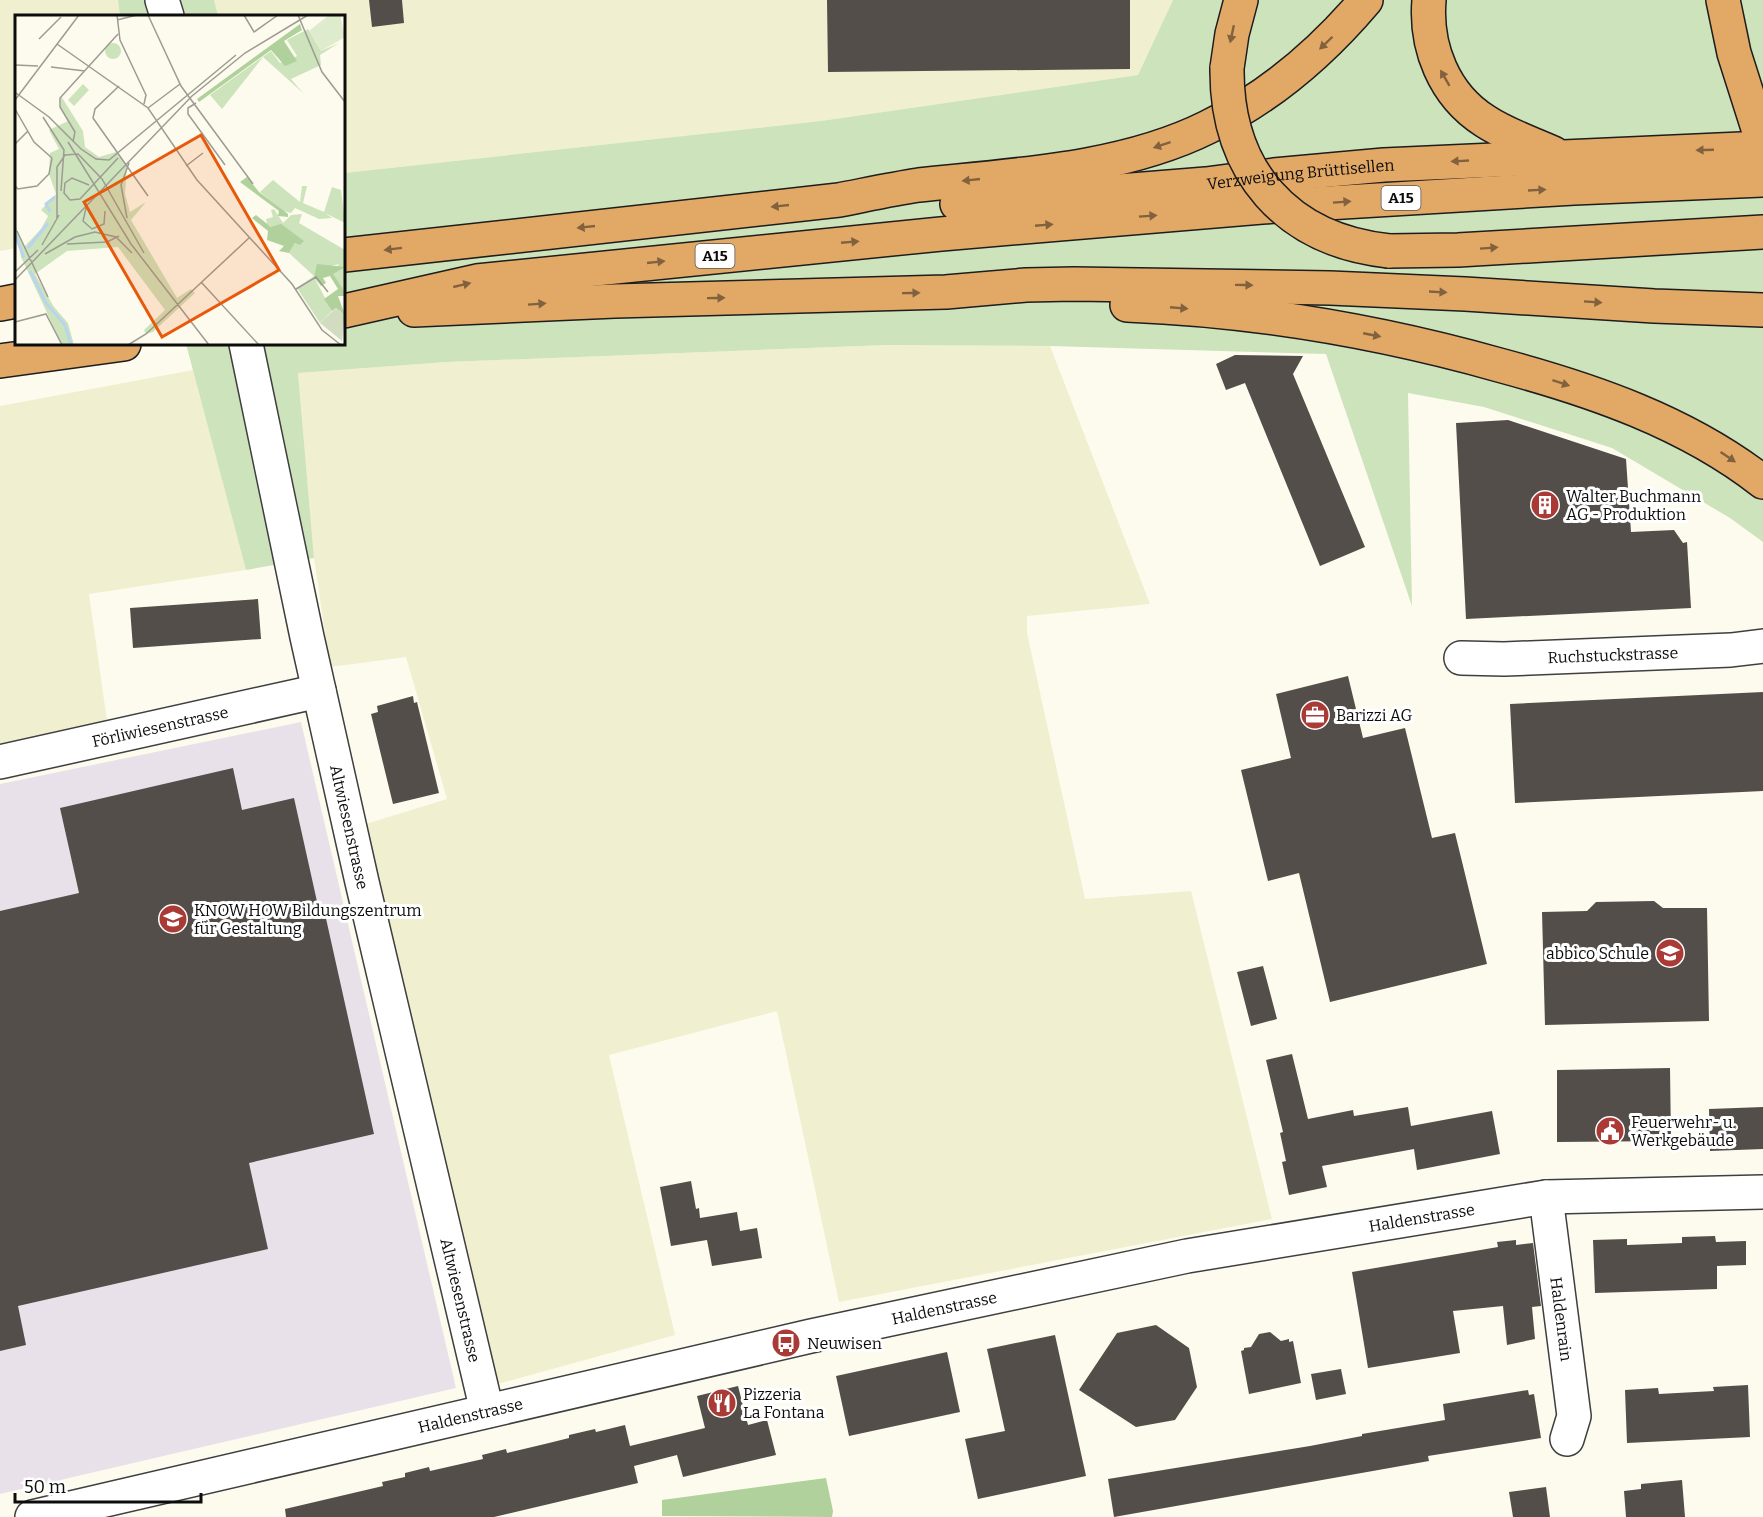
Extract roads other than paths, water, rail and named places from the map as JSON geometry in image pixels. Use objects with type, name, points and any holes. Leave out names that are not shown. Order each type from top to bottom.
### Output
[{"type":"highway","points":[[1240,0],[1227,68],[1227,102],[1233,129],[1250,168],[1267,191],[1298,219],[1322,234],[1352,245],[1389,251],[1458,250],[1763,232]]},
{"type":"highway","points":[[838,200],[916,186],[1081,165],[1146,150],[1179,139],[1243,109],[1270,90],[1325,45],[1366,0]]},
{"type":"highway","points":[[1429,0],[1428,14],[1432,49],[1441,70],[1460,100],[1493,126],[1560,156]]},
{"type":"highway","points":[[1704,0],[1734,53]]},
{"type":"highway","points":[[1723,0],[1734,53],[1763,146]]},
{"type":"highway","name":"Verzweigung Brüttisellen","points":[[838,200],[919,207],[1206,184],[1329,169],[1763,146]]},
{"type":"highway","name":"A15","points":[[345,312],[477,281],[941,234],[1273,207],[1562,189],[1763,180]]},
{"type":"highway","name":"A15","points":[[345,255],[838,200]]},
{"type":"highway","points":[[345,312],[615,301],[946,292],[1026,285],[1246,285],[1430,292],[1664,307],[1763,310]]},
{"type":"highway","points":[[946,292],[1025,301],[1154,306],[1226,313],[1313,324],[1430,346],[1532,374],[1625,405],[1691,435],[1721,452],[1763,482]]},
{"type":"highway","points":[[0,304],[15,301]]},
{"type":"highway","points":[[0,361],[117,345]]},
{"type":"street","points":[[162,0],[167,15]]},
{"type":"street","name":"Altwiesenstrasse","points":[[246,345],[362,882],[487,1412]]},
{"type":"street","name":"Ruchstuckstrasse","points":[[1461,658],[1504,659],[1731,650],[1763,646]]},
{"type":"street","name":"Förliwiesenstrasse","points":[[0,762],[319,691]]},
{"type":"street","name":"Haldenstrasse","points":[[32,1517],[810,1336],[1187,1256],[1546,1197],[1763,1191]]},
{"type":"street","name":"Haldenrain","points":[[1546,1197],[1574,1416],[1567,1439]]},
{"type":"place","name":"Walter Buchmann AG - Produktion","points":[[1545,505]]},
{"type":"place","name":"Barizzi AG","points":[[1315,715]]},
{"type":"place","name":"KNOW HOW Bildungszentrum für Gestaltung","points":[[173,919]]},
{"type":"place","name":"abbico Schule","points":[[1670,953]]},
{"type":"place","name":"Feuerwehr- u. Werkgebäude","points":[[1610,1131]]},
{"type":"place","name":"Neuwisen","points":[[786,1343]]},
{"type":"place","name":"Pizzeria La Fontana","points":[[722,1403]]}]
